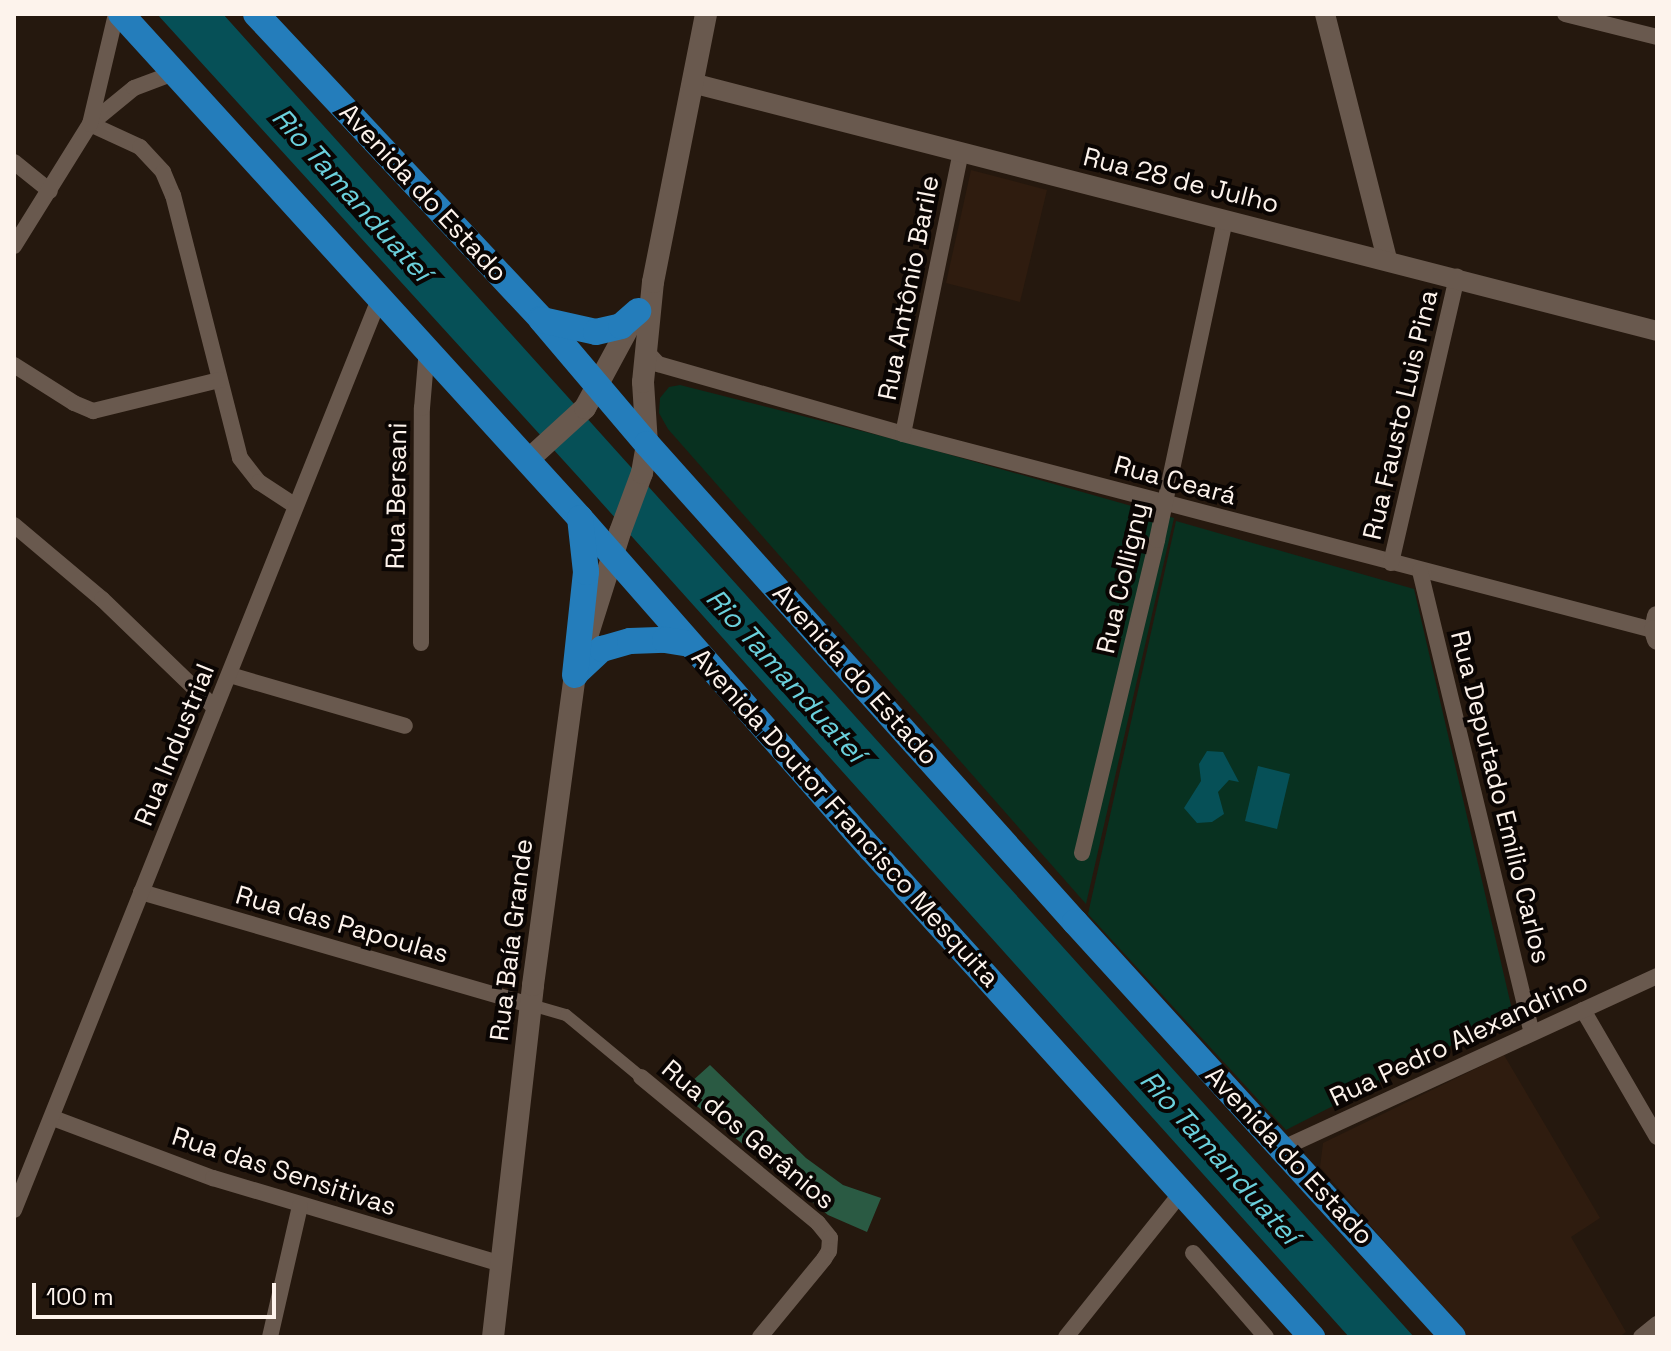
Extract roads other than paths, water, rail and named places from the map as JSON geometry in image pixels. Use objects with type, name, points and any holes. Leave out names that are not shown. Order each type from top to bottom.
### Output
[{"type":"highway","name":"Avenida Doutor Francisco Mesquita","points":[[118,14],[427,349],[536,453],[580,518],[616,544],[690,644],[1312,1337]]},
{"type":"highway","name":"Avenida do Estado","points":[[256,14],[541,319],[647,444],[1453,1337]]},
{"type":"highway","points":[[541,319],[596,332],[621,326],[638,311]]},
{"type":"highway","points":[[576,674],[586,572],[580,518]]},
{"type":"highway","points":[[576,674],[602,649],[630,641],[665,640],[690,644]]},
{"type":"main road","points":[[536,453],[585,408],[653,282],[706,14]]},
{"type":"main road","name":"Rua Baía Grande","points":[[493,1337],[531,1005],[576,674],[616,544],[642,473],[647,444],[644,398],[653,282]]},
{"type":"street","points":[[14,246],[90,124],[118,14]]},
{"type":"street","points":[[1325,14],[1379,257]]},
{"type":"street","points":[[1567,14],[1657,37]]},
{"type":"street","points":[[90,124],[134,88],[174,73]]},
{"type":"street","name":"Rua 28 de Julho","points":[[692,83],[1457,277],[1657,331]]},
{"type":"street","points":[[90,124],[140,147],[163,172],[173,195],[240,458],[247,469],[294,505]]},
{"type":"street","name":"Rua Antônio Barile","points":[[903,434],[961,151]]},
{"type":"street","points":[[14,162],[50,191]]},
{"type":"street","name":"Rua Colligny","points":[[1082,853],[1165,504],[1225,220]]},
{"type":"street","name":"Rua Fausto Luis Pina","points":[[1391,563],[1457,277]]},
{"type":"street","name":"Rua Industrial","points":[[14,1210],[230,675],[294,505],[380,297]]},
{"type":"street","name":"Rua Bersani","points":[[421,643],[422,424],[427,349]]},
{"type":"street","name":"Rua Ceará","points":[[646,351],[653,362],[903,434],[1656,630]]},
{"type":"street","points":[[14,365],[74,403],[93,411],[219,380]]},
{"type":"street","points":[[644,398],[661,378],[683,371]]},
{"type":"street","points":[[14,525],[102,599],[215,708]]},
{"type":"street","name":"Rua Deputado Emilio Carlos","points":[[1420,571],[1532,1033]]},
{"type":"street","points":[[230,675],[405,726]]},
{"type":"street","name":"Rua das Papoulas","points":[[141,892],[531,1005]]},
{"type":"street","name":"Rua Pedro Alexandrino","points":[[1281,1149],[1657,976]]},
{"type":"street","name":"Rua dos Gerânios","points":[[531,1005],[566,1015],[818,1223],[830,1238],[829,1251],[824,1259],[760,1337]]},
{"type":"street","points":[[1583,1010],[1657,1137]]},
{"type":"street","name":"Rua das Sensitivas","points":[[53,1118],[300,1206],[502,1264]]},
{"type":"street","points":[[1066,1337],[1181,1193]]},
{"type":"street","points":[[270,1337],[300,1206]]},
{"type":"street","points":[[1193,1253],[1266,1337]]},
{"type":"street","points":[[1641,1337],[1657,1324]]},
{"type":"water","name":"Rio Tamanduateí","points":[[157,14],[223,14],[1414,1337],[1349,1337],[583,482]]},
{"type":"water","points":[[1207,751],[1223,752],[1239,782],[1229,780],[1218,792],[1224,814],[1212,822],[1197,823],[1184,808],[1201,781],[1199,764]]},
{"type":"water","points":[[1258,766],[1290,774],[1277,829],[1245,821]]}]
